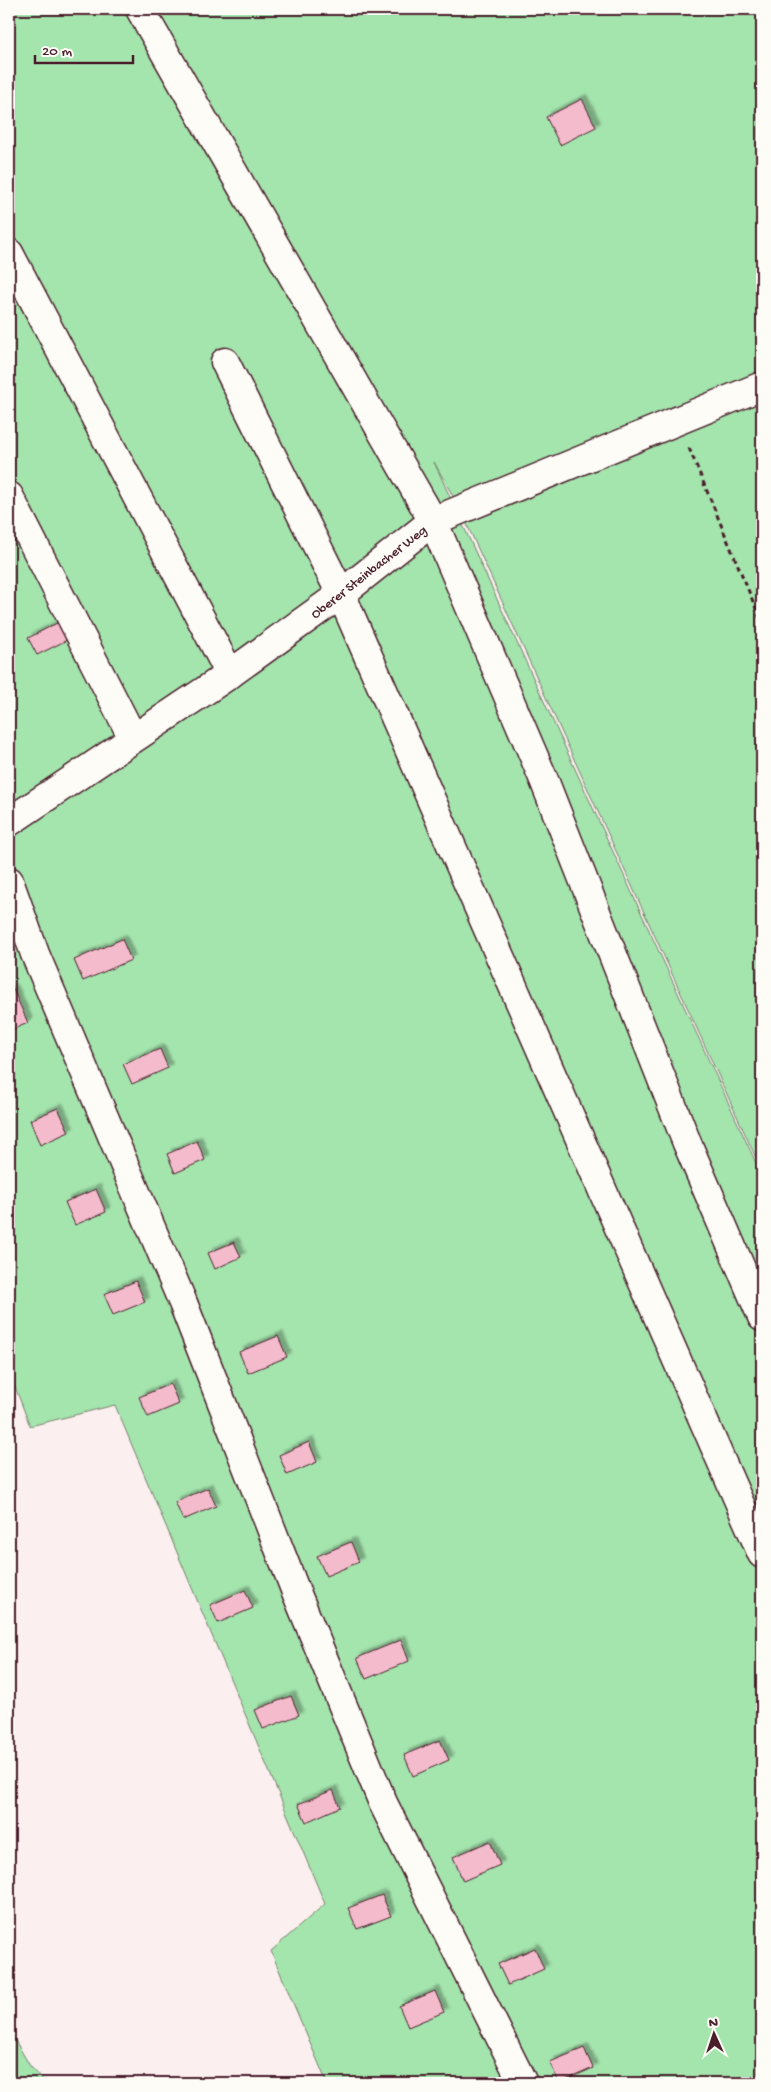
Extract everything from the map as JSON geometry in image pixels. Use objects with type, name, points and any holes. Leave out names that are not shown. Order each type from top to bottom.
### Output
[{"type":"street","points":[[140,9],[433,521],[544,780],[687,1143],[762,1317]]},
{"type":"street","points":[[9,253],[230,674]]},
{"type":"street","points":[[225,362],[341,594],[762,1554]]},
{"type":"street","name":"Oberer Steinbacher Weg","points":[[9,822],[230,674],[341,594],[433,521],[762,386]]},
{"type":"street","points":[[9,496],[133,738]]},
{"type":"street","points":[[9,881],[35,954],[184,1304],[294,1587],[383,1803],[523,2083]]},
{"type":"path","points":[[678,420],[762,623]]},
{"type":"green space","points":[[9,9],[762,9],[762,1171],[459,507],[434,462],[762,1176],[762,2083],[327,2083],[271,1951],[325,1904],[115,1405],[30,1426],[9,1371]]},
{"type":"green space","points":[[9,2030],[30,2066],[46,2083],[9,2083]]},
{"type":"building","points":[[582,99],[596,127],[560,145],[546,117]]},
{"type":"building","points":[[59,622],[67,640],[37,655],[28,638]]},
{"type":"building","points":[[122,939],[131,960],[83,981],[74,960]]},
{"type":"building","points":[[13,989],[28,1023],[9,1031],[9,991]]},
{"type":"building","points":[[160,1049],[168,1068],[132,1084],[123,1064]]},
{"type":"building","points":[[58,1108],[69,1132],[40,1145],[30,1120]]},
{"type":"building","points":[[197,1141],[205,1160],[175,1173],[167,1154]]},
{"type":"building","points":[[96,1189],[106,1212],[75,1225],[65,1202]]},
{"type":"building","points":[[234,1242],[241,1257],[215,1269],[208,1253]]},
{"type":"building","points":[[136,1281],[145,1302],[113,1315],[104,1294]]},
{"type":"building","points":[[278,1336],[287,1357],[248,1373],[239,1352]]},
{"type":"building","points":[[170,1384],[179,1404],[148,1417],[139,1397]]},
{"type":"building","points":[[309,1442],[317,1462],[287,1475],[279,1455]]},
{"type":"building","points":[[208,1488],[216,1506],[183,1520],[175,1502]]},
{"type":"building","points":[[351,1542],[359,1562],[326,1576],[317,1556]]},
{"type":"building","points":[[245,1590],[253,1608],[218,1623],[210,1605]]},
{"type":"building","points":[[401,1640],[409,1661],[366,1679],[357,1658]]},
{"type":"building","points":[[291,1696],[299,1715],[263,1729],[255,1710]]},
{"type":"building","points":[[440,1740],[449,1760],[413,1776],[404,1755]]},
{"type":"building","points":[[333,1790],[340,1807],[306,1822],[298,1804]]},
{"type":"building","points":[[490,1841],[500,1865],[463,1881],[453,1857]]},
{"type":"building","points":[[382,1895],[391,1916],[357,1929],[348,1908]]},
{"type":"building","points":[[535,1948],[544,1969],[508,1985],[498,1964]]},
{"type":"building","points":[[435,1991],[444,2012],[408,2027],[399,2006]]},
{"type":"building","points":[[584,2048],[593,2068],[559,2083],[550,2062]]}]
